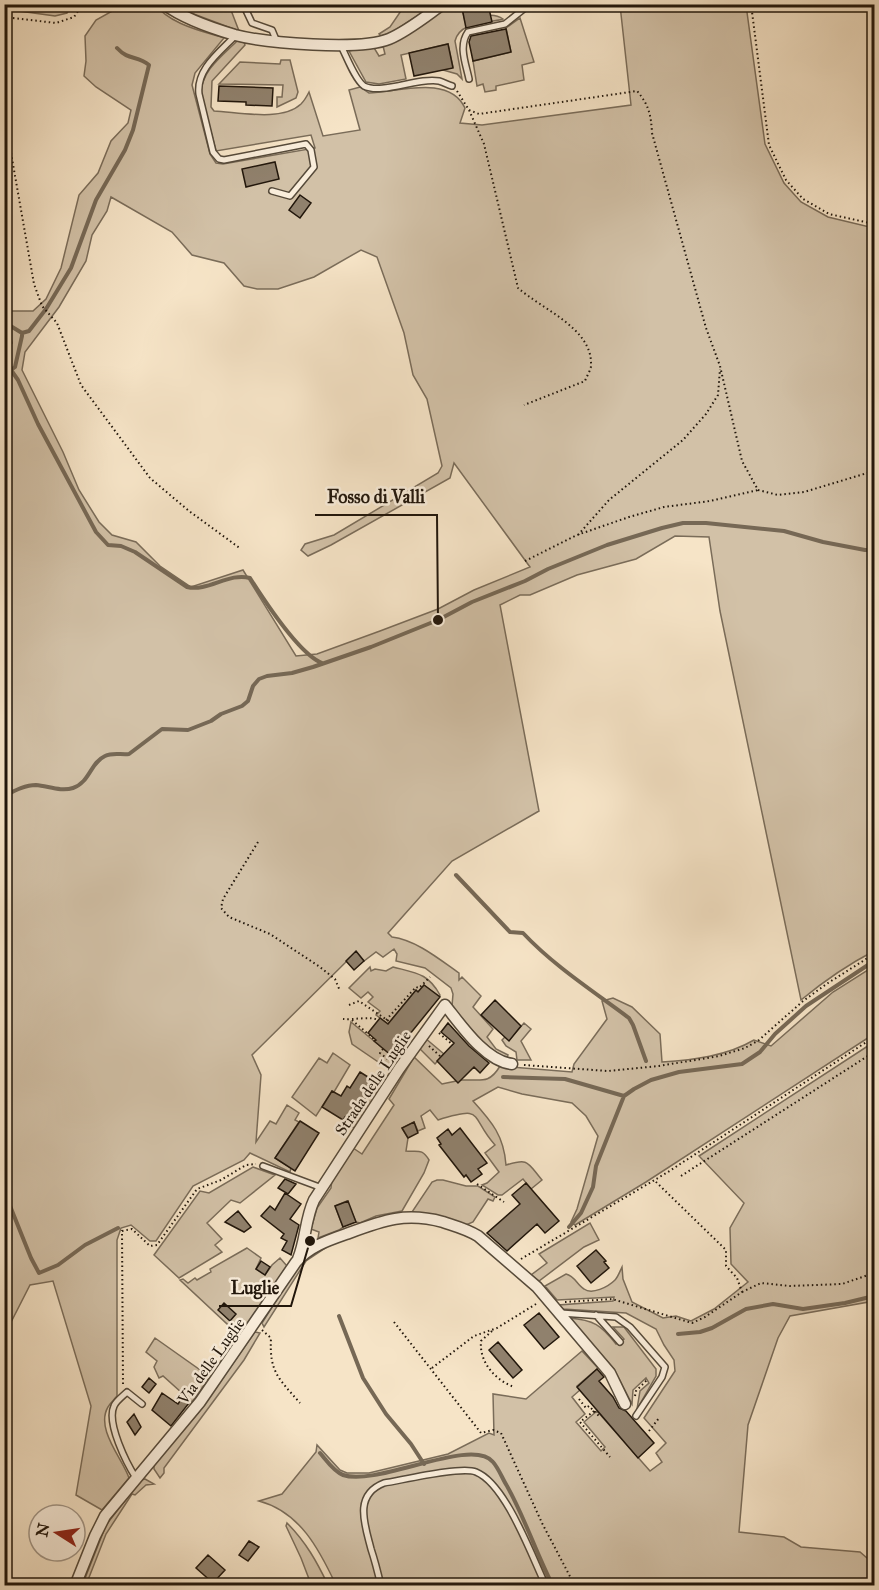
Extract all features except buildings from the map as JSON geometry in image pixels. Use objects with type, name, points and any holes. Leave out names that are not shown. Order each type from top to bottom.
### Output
[{"type":"street","points":[[164,4],[174,12],[236,35],[277,42],[340,45],[390,39],[443,4]]},
{"type":"street","name":"Strada delle Luglie","points":[[296,1262],[304,1242],[309,1213],[322,1188],[399,1069],[445,1005],[470,1035],[494,1058],[500,1062],[512,1064]]},
{"type":"street","name":"Via delle Luglie","points":[[75,1586],[100,1524],[191,1414],[255,1325],[296,1262],[308,1250],[324,1242],[386,1220],[404,1216],[424,1217],[467,1230],[478,1236],[549,1300],[610,1372],[630,1403]]},
{"type":"lane","points":[[243,4],[252,23],[272,30],[277,42]]},
{"type":"lane","points":[[469,79],[462,46],[463,39],[468,32],[505,24],[530,4]]},
{"type":"lane","points":[[236,35],[203,70],[198,94],[213,152],[219,159],[224,160],[306,144],[311,150],[314,167],[290,196],[272,191]]},
{"type":"lane","points":[[340,45],[364,86],[381,88],[420,81],[438,81],[452,86]]},
{"type":"lane","points":[[263,1166],[322,1188]]},
{"type":"lane","points":[[559,1312],[616,1317],[630,1327],[665,1367],[662,1377],[636,1416]]},
{"type":"lane","points":[[596,1316],[620,1342]]},
{"type":"lane","points":[[136,1478],[122,1453],[112,1418],[113,1406],[127,1392],[141,1404]]},
{"type":"lane","points":[[381,1586],[363,1519],[368,1495],[376,1486],[384,1483],[460,1471],[476,1472],[494,1484],[515,1520],[546,1586]]},
{"type":"path","points":[[44,4],[54,4]]},
{"type":"path","points":[[4,16],[56,23],[74,17],[83,4]]},
{"type":"path","points":[[751,4],[769,145],[786,180],[803,200],[829,214],[874,224]]},
{"type":"path","points":[[452,86],[462,96],[484,144],[518,288],[578,332],[588,347],[592,366],[585,381],[524,405]]},
{"type":"path","points":[[469,110],[479,114],[637,91],[646,101],[651,113],[652,133],[706,328],[720,366],[742,462],[758,490]]},
{"type":"path","points":[[4,113],[34,284],[42,306],[57,323],[81,385],[150,478],[189,511],[241,549]]},
{"type":"path","points":[[577,535],[609,500],[683,440],[706,414],[717,395],[720,366]]},
{"type":"path","points":[[525,561],[577,535],[664,507],[710,501],[758,490],[778,495],[804,492],[874,471]]},
{"type":"path","points":[[258,842],[223,899],[221,908],[229,917],[270,934],[321,967],[335,979],[340,991]]},
{"type":"path","points":[[512,1064],[608,1071],[659,1066],[719,1056],[745,1048],[759,1040],[803,1001],[874,954]]},
{"type":"path","points":[[349,1005],[359,1001],[388,1021],[416,987],[419,988],[430,977]]},
{"type":"path","points":[[344,1019],[373,1018],[378,1020]]},
{"type":"path","points":[[352,1020],[375,1040]]},
{"type":"path","points":[[429,1026],[453,1045]]},
{"type":"path","points":[[512,1266],[654,1180],[874,1037]]},
{"type":"path","points":[[420,1039],[441,1057]]},
{"type":"path","points":[[383,1048],[380,1053],[399,1069]]},
{"type":"path","points":[[681,1176],[874,1052]]},
{"type":"path","points":[[123,1396],[122,1231],[132,1229],[150,1246],[157,1245],[197,1189],[221,1180],[246,1165],[253,1163],[263,1166]]},
{"type":"path","points":[[654,1180],[726,1250],[726,1266],[737,1278],[742,1292]]},
{"type":"path","points":[[477,1184],[504,1202]]},
{"type":"path","points":[[431,1369],[474,1336],[494,1329],[549,1300],[612,1299],[692,1323],[761,1283],[790,1286],[842,1284],[874,1273]]},
{"type":"path","points":[[394,1322],[481,1433],[492,1430],[501,1433],[542,1522],[575,1586]]},
{"type":"path","points":[[255,1325],[271,1338],[270,1355],[274,1372],[300,1403]]},
{"type":"path","points":[[494,1329],[481,1341],[480,1352],[492,1373],[505,1384],[514,1387]]},
{"type":"path","points":[[630,1403],[636,1391],[647,1380]]},
{"type":"path","points":[[579,1399],[598,1416]]},
{"type":"path","points":[[594,1411],[580,1422],[610,1457]]},
{"type":"path","points":[[649,1431],[659,1419]]},
{"type":"shaded area","points":[[5,4],[72,5],[67,13],[55,16],[5,9]]},
{"type":"shaded area","points":[[155,4],[177,22],[224,38],[195,73],[192,85],[210,154],[216,163],[223,164],[315,148],[311,135],[216,151],[201,94],[202,86],[213,64],[237,41],[244,42],[245,45],[212,81],[211,107],[214,111],[259,115],[283,113],[301,104],[309,92],[323,136],[360,130],[349,90],[360,87],[369,93],[422,87],[447,91],[457,98],[465,108],[460,123],[482,125],[631,105],[620,5],[746,5],[765,144],[784,183],[801,202],[828,217],[874,228],[874,951],[818,986],[801,1000],[720,611],[709,537],[675,536],[636,559],[577,575],[530,595],[520,595],[500,605],[539,811],[452,861],[388,933],[392,937],[410,942],[435,956],[459,973],[459,980],[462,977],[481,996],[473,1007],[493,1029],[487,1037],[496,1049],[508,1055],[507,1058],[484,1042],[452,1006],[451,988],[425,968],[396,961],[397,954],[394,949],[383,957],[376,952],[364,961],[356,952],[252,1055],[261,1075],[256,1142],[270,1121],[276,1124],[287,1105],[299,1113],[295,1120],[299,1122],[275,1158],[291,1168],[290,1172],[250,1153],[244,1160],[193,1186],[156,1241],[150,1241],[131,1225],[121,1228],[117,1240],[117,1396],[108,1407],[105,1425],[111,1444],[129,1478],[102,1510],[76,1495],[91,1406],[53,1281],[30,1285],[5,1334],[4,357],[12,343],[10,333],[5,330],[5,311],[33,311],[46,299],[61,268],[79,195],[98,173],[111,141],[128,123],[131,110],[96,87],[84,76],[85,36],[96,20],[123,5],[138,5],[143,10]],"holes":[[[111,197],[172,232],[192,255],[224,263],[244,286],[257,289],[278,289],[314,277],[361,250],[377,257],[404,333],[413,375],[427,399],[442,466],[438,473],[334,535],[305,544],[301,550],[308,556],[331,545],[450,478],[454,463],[530,567],[474,590],[438,609],[317,654],[296,656],[243,570],[191,587],[160,566],[136,542],[112,535],[99,522],[79,490],[63,452],[22,370],[25,352],[59,307],[86,261],[92,235],[107,211]]]},
{"type":"shaded area","points":[[177,4],[229,5],[239,31],[175,7]]},
{"type":"shaded area","points":[[405,5],[434,5],[391,33],[381,36],[379,34],[390,27]]},
{"type":"shaded area","points":[[472,5],[462,8],[465,21],[489,15],[503,19],[474,24],[462,30],[458,35],[455,41],[462,79],[457,74],[443,70],[453,67],[448,44],[401,55],[406,79],[379,84],[366,82],[349,51],[373,46],[379,56],[385,54],[383,46],[447,7]]},
{"type":"shaded area","points":[[520,18],[534,62],[522,65],[524,80],[496,86],[496,90],[485,92],[483,84],[477,86],[473,61],[511,52],[506,28]]},
{"type":"shaded area","points":[[281,60],[290,60],[298,92],[296,98],[277,107],[277,97],[282,97],[283,85],[219,84],[240,62],[280,64]]},
{"type":"shaded area","points":[[874,966],[874,1034],[646,1182],[575,1225],[571,1222],[577,1209],[598,1136],[586,1116],[572,1103],[498,1087],[473,1101],[496,1130],[503,1146],[506,1165],[527,1163],[542,1180],[531,1189],[523,1179],[502,1195],[482,1185],[499,1172],[485,1153],[495,1145],[478,1120],[475,1116],[464,1114],[438,1120],[430,1110],[421,1116],[425,1128],[418,1131],[414,1122],[402,1128],[408,1138],[406,1151],[422,1152],[429,1160],[402,1211],[376,1216],[360,1223],[356,1222],[347,1201],[335,1206],[343,1227],[318,1238],[319,1232],[311,1229],[317,1208],[331,1188],[332,1179],[353,1148],[362,1154],[394,1105],[389,1099],[414,1057],[442,1084],[462,1080],[488,1079],[500,1066],[572,1072],[574,1064],[607,1019],[602,1001],[613,998],[632,1007],[660,1034],[662,1062],[721,1053],[754,1040],[771,1046],[833,992]]},
{"type":"shaded area","points":[[370,967],[371,971],[375,969],[386,971],[393,967],[421,975],[431,982],[440,995],[439,997],[424,985],[418,992],[416,990],[388,1024],[376,1015],[380,1011],[368,1002],[373,997],[368,992],[361,998],[349,988]]},
{"type":"shaded area","points":[[351,1022],[391,1055],[399,1046],[404,1050],[392,1066],[387,1068],[352,1044],[349,1032]]},
{"type":"shaded area","points":[[524,1023],[531,1029],[521,1041],[531,1060],[517,1060],[516,1052],[506,1046],[502,1040],[505,1037],[509,1040]]},
{"type":"shaded area","points":[[425,1038],[444,1054],[435,1064],[419,1048]]},
{"type":"shaded area","points":[[874,1042],[874,1301],[790,1316],[778,1338],[748,1425],[739,1532],[784,1537],[801,1547],[860,1552],[874,1564],[874,1585],[336,1585],[323,1558],[297,1523],[273,1506],[259,1501],[282,1494],[316,1452],[317,1445],[340,1470],[347,1473],[369,1473],[448,1454],[489,1433],[494,1435],[493,1394],[526,1399],[582,1351],[598,1368],[577,1386],[580,1390],[572,1397],[585,1414],[576,1422],[601,1451],[605,1447],[584,1422],[597,1411],[650,1471],[662,1462],[656,1453],[666,1443],[644,1418],[675,1371],[674,1360],[656,1329],[626,1313],[563,1309],[559,1305],[613,1301],[614,1297],[557,1300],[545,1286],[566,1274],[587,1291],[595,1291],[615,1280],[622,1267],[623,1279],[632,1302],[663,1318],[676,1316],[691,1321],[714,1309],[748,1282],[731,1264],[730,1228],[744,1203],[699,1156]]},
{"type":"shaded area","points":[[333,1053],[350,1065],[316,1116],[292,1097],[319,1058],[327,1063]]},
{"type":"shaded area","points":[[378,1081],[383,1083],[382,1088],[355,1129],[343,1120],[345,1117],[352,1121]]},
{"type":"shaded area","points":[[253,1167],[275,1175],[240,1203],[231,1200],[207,1223],[222,1239],[215,1245],[222,1252],[179,1278],[154,1255],[200,1191],[209,1193]]},
{"type":"shaded area","points":[[437,1180],[478,1186],[495,1197],[493,1201],[488,1199],[473,1222],[466,1225],[412,1212],[432,1182]]},
{"type":"shaded area","points":[[590,1223],[599,1240],[584,1247],[539,1281],[531,1275],[547,1263],[539,1254]]},
{"type":"shaded area","points":[[327,1247],[306,1261],[264,1327],[262,1323],[300,1263],[313,1252]]},
{"type":"shaded area","points":[[247,1248],[261,1258],[256,1269],[265,1275],[280,1258],[287,1266],[240,1336],[180,1280],[183,1279],[188,1283],[195,1278],[197,1280],[211,1272],[210,1269]]},
{"type":"shaded area","points":[[569,1318],[591,1322],[606,1332],[616,1344],[624,1339],[613,1327],[624,1327],[656,1369],[656,1376],[637,1409],[640,1391],[649,1383],[646,1378],[633,1390],[632,1404],[614,1369]]},
{"type":"shaded area","points":[[255,1332],[260,1333],[244,1360],[164,1468],[164,1473],[160,1478],[154,1469],[154,1464],[198,1413]]},
{"type":"shaded area","points":[[155,1338],[210,1377],[192,1402],[163,1376],[159,1378],[154,1367],[157,1361],[146,1352]]},
{"type":"shaded area","points":[[145,1479],[154,1484],[146,1485],[135,1495],[132,1494],[106,1534],[86,1585],[82,1586],[106,1525],[141,1480]]},
{"type":"shaded area","points":[[287,1523],[311,1552],[328,1585],[300,1584],[309,1579],[286,1526]]},
{"type":"waterway","points":[[22,333],[29,331],[46,309],[71,268],[96,200],[125,150],[133,130],[149,65],[125,55],[117,48]]},
{"type":"waterway","points":[[4,322],[22,333],[15,367],[11,370]]},
{"type":"waterway","points":[[4,369],[11,370],[18,380],[38,424],[96,532],[108,545],[121,546],[135,552],[187,587],[203,587],[234,578],[250,578],[293,638],[313,658],[322,663]]},
{"type":"waterway","points":[[4,796],[32,785],[59,789],[73,788],[79,785],[96,763],[105,756],[129,754],[162,729],[188,730],[242,706],[248,701],[253,686],[259,679],[292,673],[371,647],[438,620],[472,602],[525,581],[548,569],[607,545],[662,528],[683,523],[706,523],[784,531],[823,542],[874,550]]},
{"type":"waterway","points":[[456,875],[510,932],[523,933],[561,967],[629,1018],[646,1061]]},
{"type":"waterway","points":[[503,1077],[565,1079],[624,1096],[651,1080],[679,1072],[742,1064],[760,1052],[775,1034],[806,1006],[874,961]]},
{"type":"waterway","points":[[569,1227],[581,1213],[593,1187],[596,1166],[624,1096]]},
{"type":"waterway","points":[[4,1191],[39,1273],[58,1265],[85,1245],[118,1228]]},
{"type":"waterway","points":[[678,1334],[700,1332],[712,1328],[746,1309],[773,1304],[803,1309],[874,1296]]},
{"type":"waterway","points":[[339,1316],[363,1378],[386,1414],[424,1464]]},
{"type":"waterway","points":[[320,1453],[343,1475],[358,1477],[465,1455],[482,1456],[493,1462],[519,1510],[553,1586]]},
{"type":"place","name":"Fosso di Valli","points":[[438,620]]},
{"type":"place","name":"Luglie","points":[[310,1241]]}]
